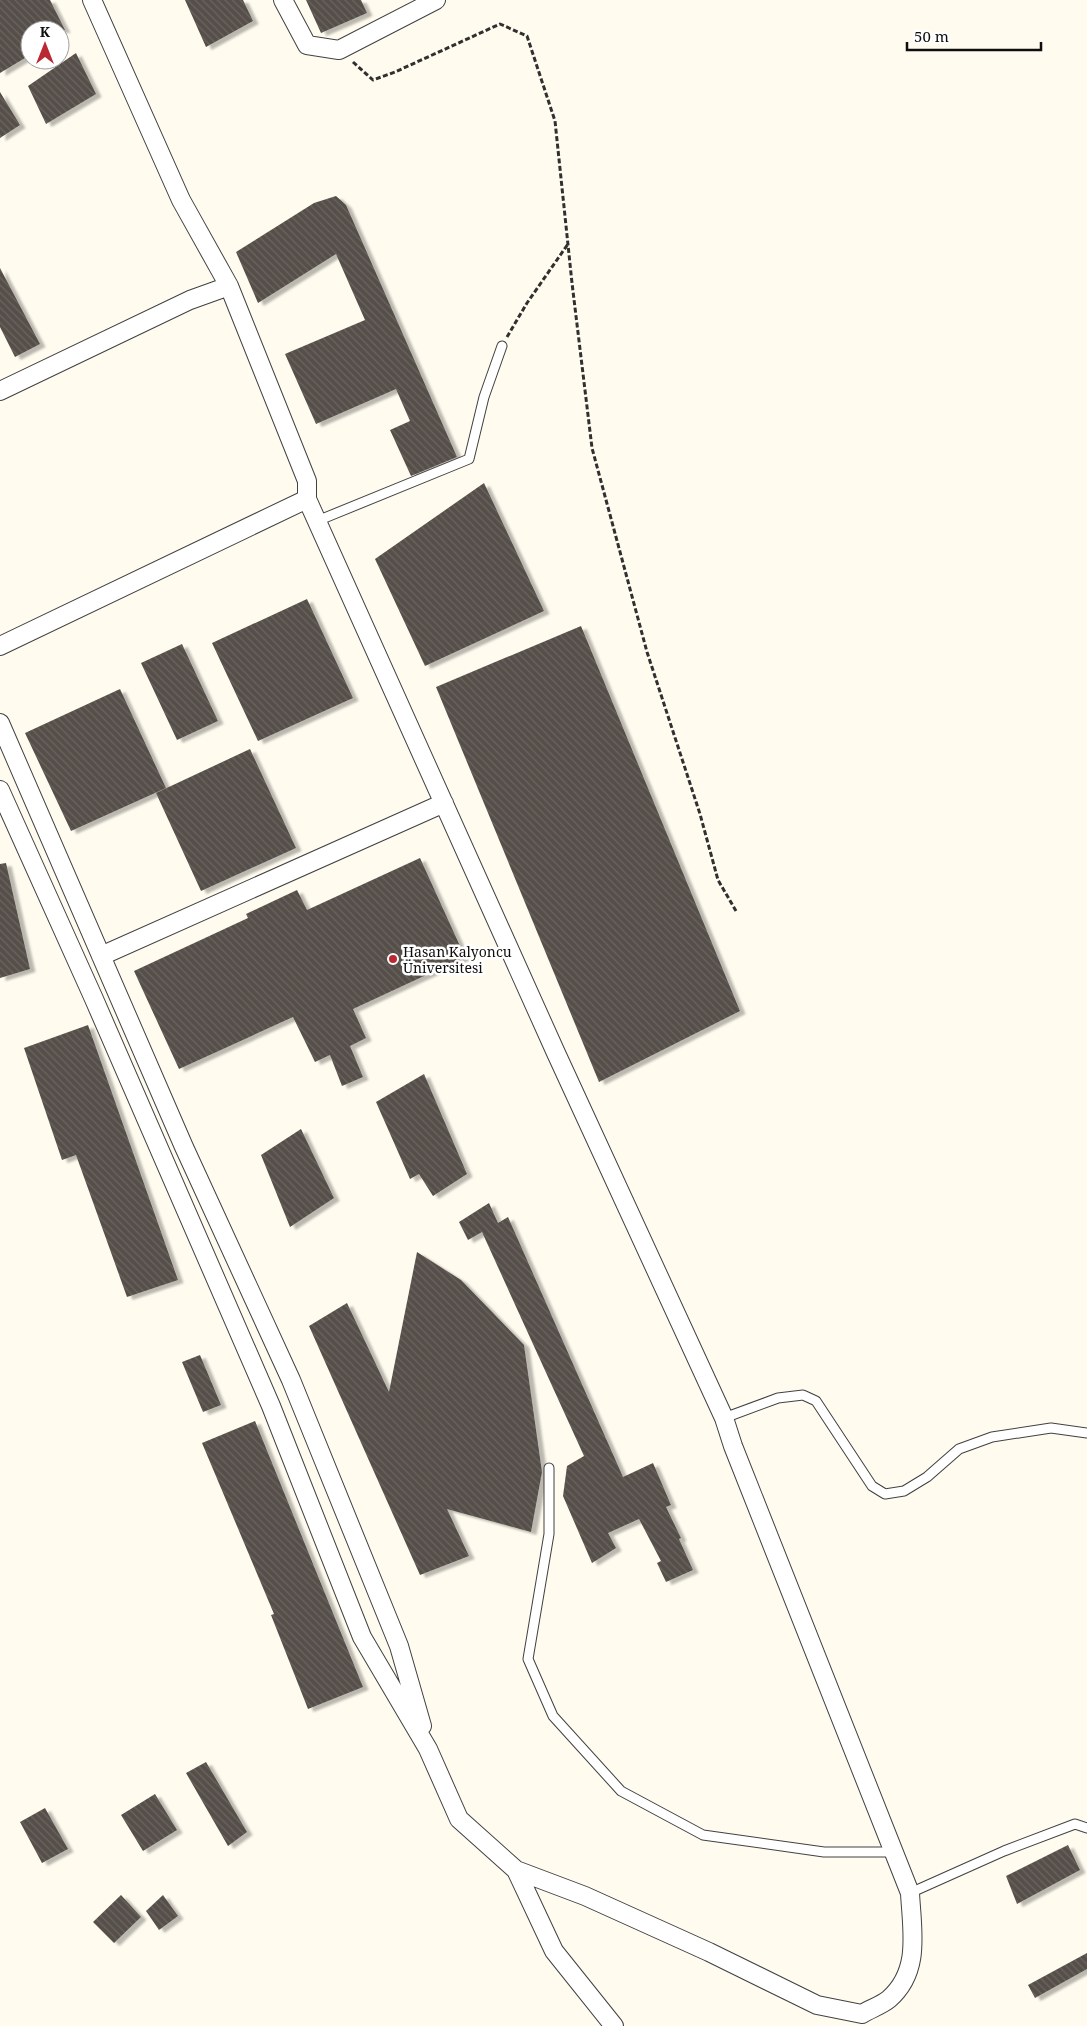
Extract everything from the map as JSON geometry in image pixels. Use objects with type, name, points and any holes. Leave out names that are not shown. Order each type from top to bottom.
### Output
[{"type":"street","points":[[0,790],[94,999],[271,1406],[362,1637],[428,1749],[459,1819],[516,1870],[585,1896],[709,1952],[817,2005],[862,2014],[889,1999],[908,1974],[913,1952],[910,1893],[733,1446],[724,1418],[560,1062],[307,499],[307,480],[229,286],[181,200],[92,0]]},
{"type":"street","points":[[283,0],[307,45],[339,50],[436,0]]},
{"type":"street","points":[[0,391],[190,300],[229,286]]},
{"type":"street","points":[[0,646],[307,499]]},
{"type":"street","points":[[0,723],[184,1147],[291,1380],[399,1646],[428,1749]]},
{"type":"street","points":[[101,956],[444,803]]},
{"type":"street","points":[[516,1870],[554,1951],[614,2026]]},
{"type":"lane","points":[[317,521],[470,460],[484,398],[502,346]]},
{"type":"lane","points":[[724,1418],[778,1398],[803,1395],[816,1402],[872,1486],[885,1494],[904,1491],[927,1476],[959,1449],[992,1437],[1051,1428],[1087,1433]]},
{"type":"lane","points":[[549,1468],[549,1534],[528,1659],[553,1716],[621,1791],[703,1835],[824,1852],[894,1852]]},
{"type":"lane","points":[[910,1893],[1004,1851],[1075,1824],[1087,1828]]},
{"type":"path","points":[[339,50],[373,80],[500,24],[527,36],[555,121],[592,448],[647,652],[697,806],[718,880],[736,911]]},
{"type":"path","points":[[502,346],[527,303],[568,244]]},
{"type":"building","points":[[0,0],[50,0],[60,20],[20,20],[20,61],[0,73]]},
{"type":"building","points":[[185,0],[243,0],[253,21],[206,47]]},
{"type":"building","points":[[306,0],[361,0],[367,13],[321,33]]},
{"type":"building","points":[[76,53],[96,94],[46,124],[28,86],[51,70],[70,70],[70,57]]},
{"type":"building","points":[[0,92],[20,125],[0,138]]},
{"type":"building","points":[[336,196],[346,205],[457,457],[411,476],[390,430],[410,421],[396,389],[316,424],[285,354],[365,320],[336,254],[258,303],[236,252],[314,203]]},
{"type":"building","points":[[0,268],[40,344],[15,357],[0,327]]},
{"type":"building","points":[[484,483],[544,611],[425,666],[375,559]]},
{"type":"building","points":[[307,599],[353,698],[258,741],[212,643]]},
{"type":"building","points":[[581,626],[740,1011],[599,1082],[436,687]]},
{"type":"building","points":[[182,644],[218,721],[177,740],[141,663]]},
{"type":"building","points":[[120,689],[166,788],[71,831],[25,733]]},
{"type":"building","points":[[250,749],[296,848],[201,891],[156,793]]},
{"type":"building","points":[[420,858],[465,957],[353,1009],[366,1038],[350,1046],[363,1077],[342,1086],[330,1055],[315,1062],[293,1017],[179,1069],[134,971],[248,918],[246,914],[297,890],[307,910]]},
{"type":"building","points":[[6,863],[30,969],[0,978],[0,864]]},
{"type":"building","points":[[88,1025],[178,1280],[127,1297],[76,1155],[62,1160],[24,1048]]},
{"type":"building","points":[[424,1074],[467,1174],[433,1196],[419,1174],[410,1179],[376,1102]]},
{"type":"building","points":[[301,1129],[334,1198],[290,1227],[261,1155]]},
{"type":"building","points":[[489,1203],[498,1223],[508,1217],[623,1477],[653,1463],[671,1505],[666,1507],[681,1538],[679,1539],[693,1570],[666,1582],[657,1563],[661,1561],[639,1519],[608,1533],[616,1548],[592,1563],[563,1496],[567,1466],[584,1456],[482,1232],[468,1240],[459,1222]]},
{"type":"building","points":[[417,1252],[461,1280],[524,1345],[542,1472],[531,1532],[447,1509],[469,1556],[420,1575],[309,1326],[347,1303],[389,1392]]},
{"type":"building","points":[[200,1355],[221,1405],[203,1412],[182,1362]]},
{"type":"building","points":[[255,1421],[363,1687],[308,1709],[271,1615],[274,1614],[202,1443]]},
{"type":"building","points":[[206,1762],[247,1832],[228,1846],[186,1773]]},
{"type":"building","points":[[155,1794],[177,1830],[143,1851],[121,1815]]},
{"type":"building","points":[[45,1808],[68,1849],[42,1863],[20,1822]]},
{"type":"building","points":[[1068,1845],[1080,1870],[1017,1904],[1006,1876]]},
{"type":"building","points":[[121,1895],[141,1917],[114,1943],[93,1922]]},
{"type":"building","points":[[163,1895],[178,1916],[159,1930],[146,1911]]},
{"type":"building","points":[[1087,1953],[1087,1969],[1035,1998],[1028,1985]]},
{"type":"place","name":"Hasan Kalyoncu Üniversitesi","points":[[393,959]]}]
